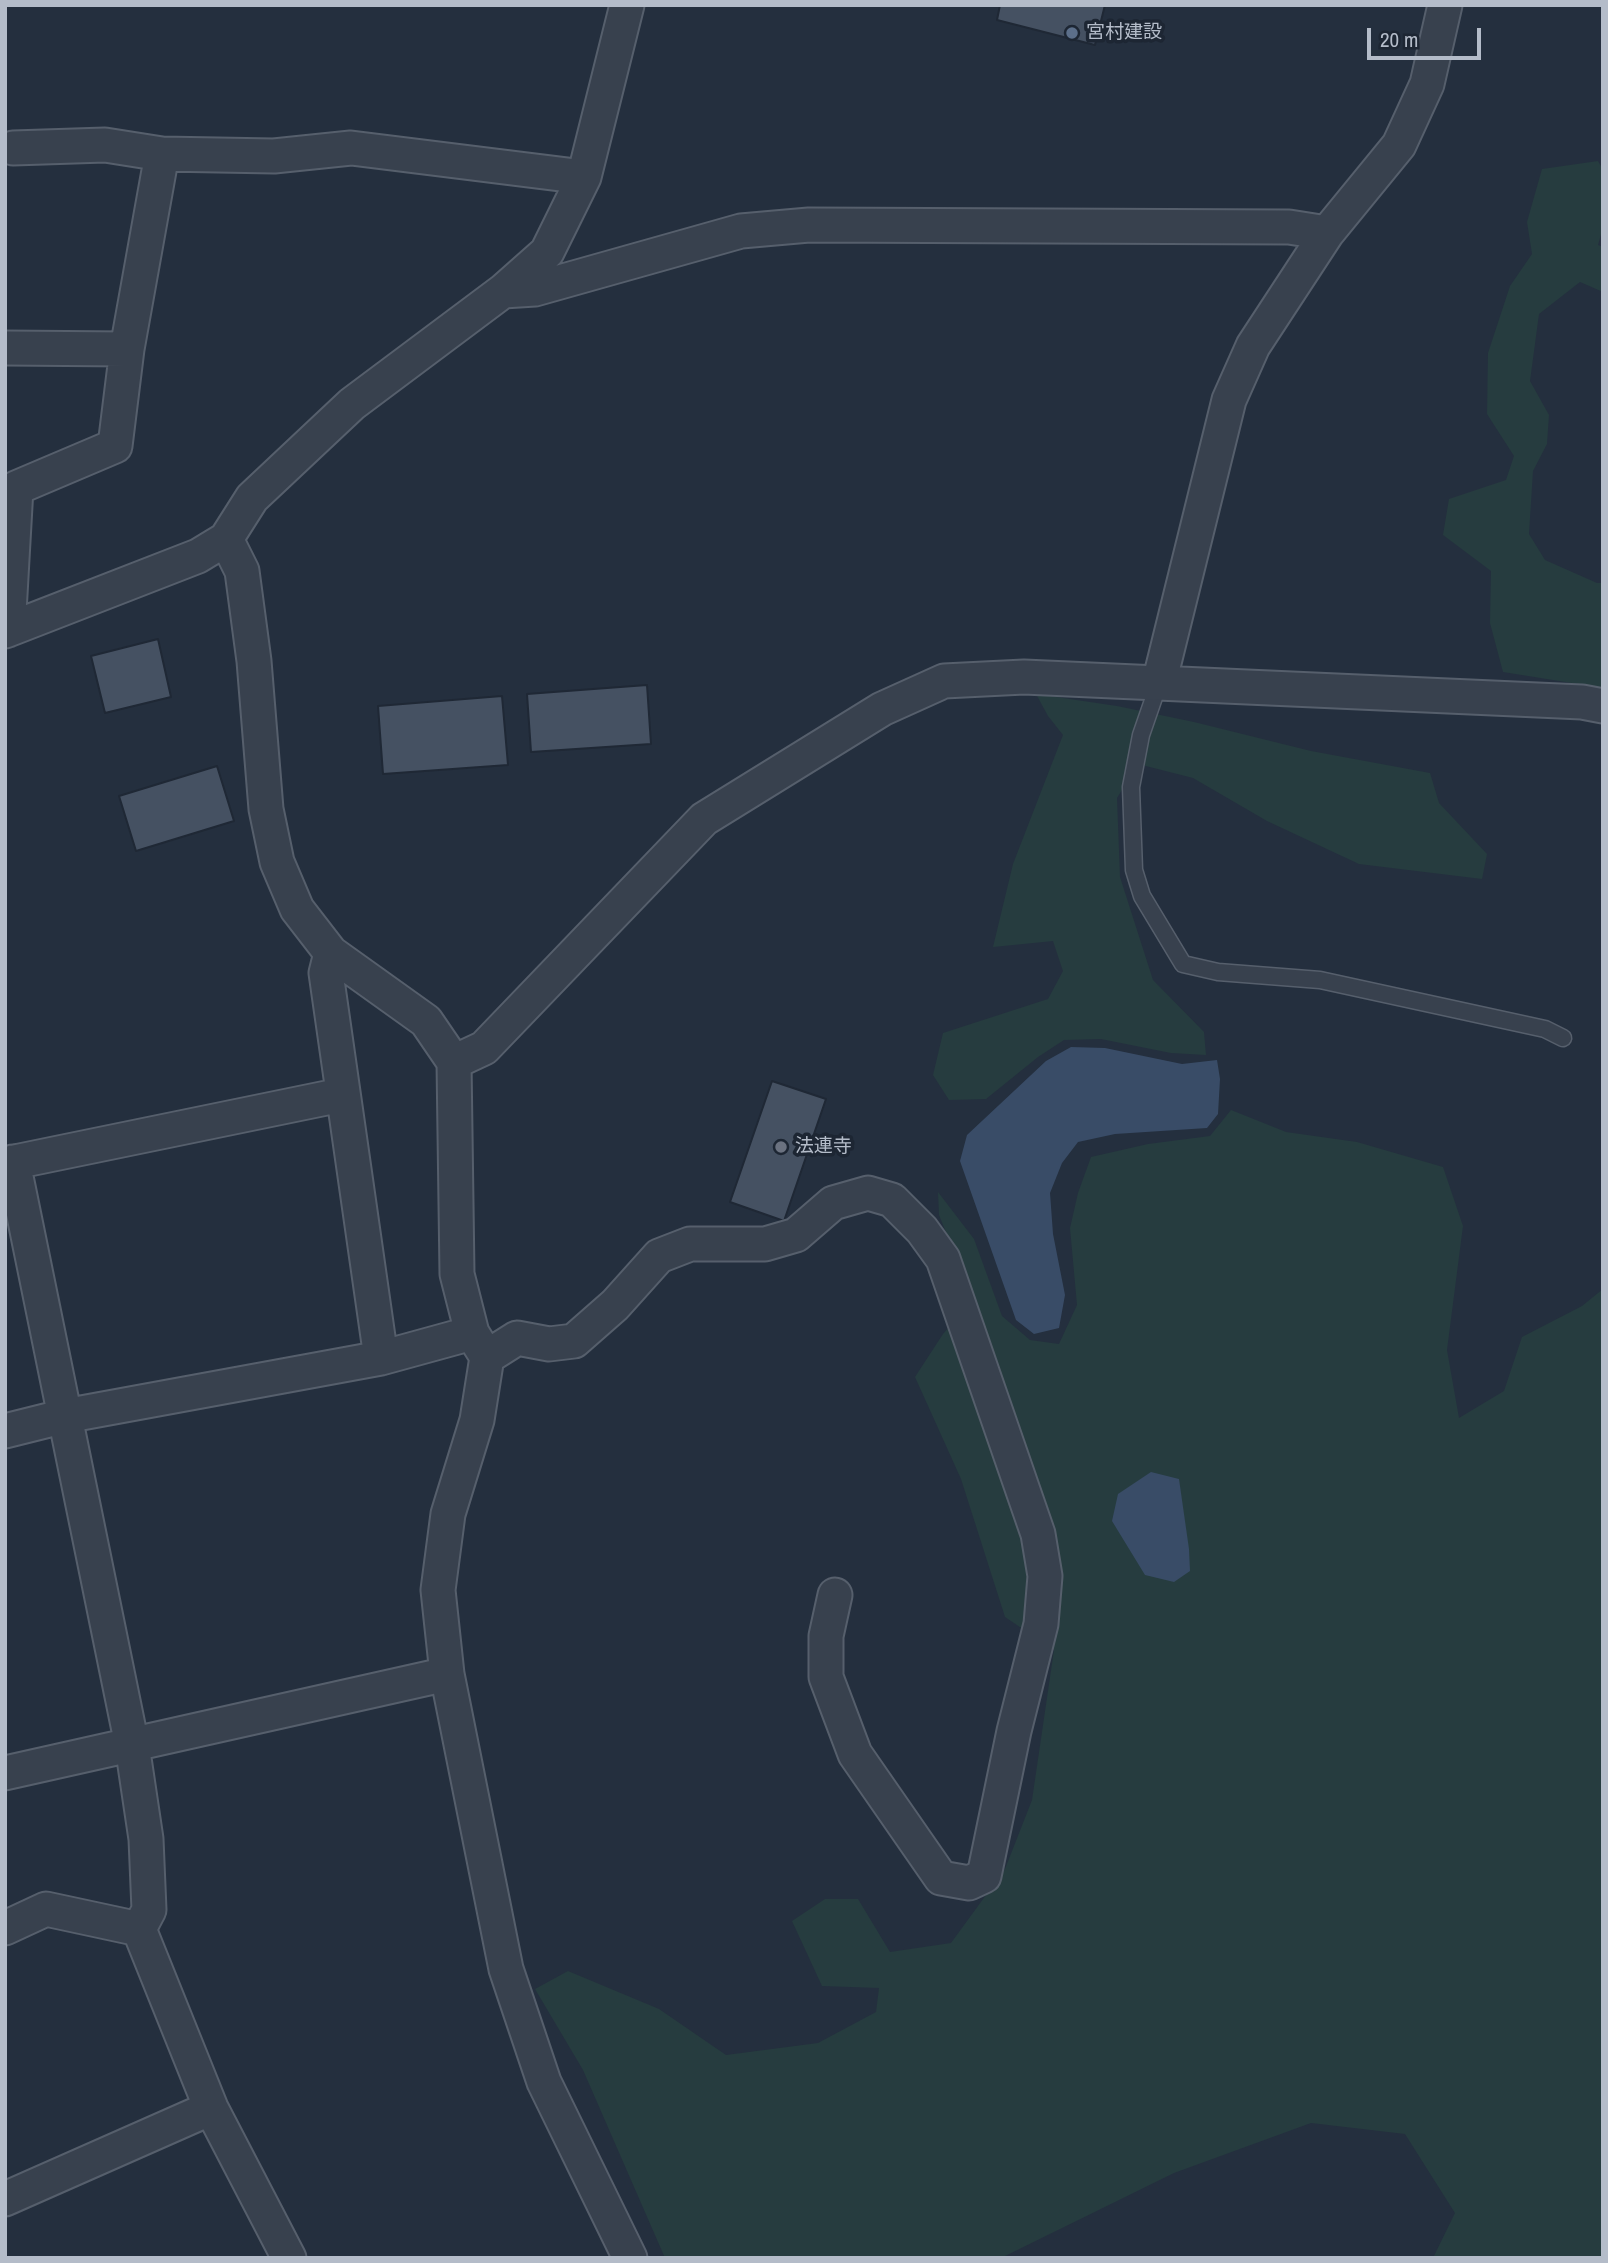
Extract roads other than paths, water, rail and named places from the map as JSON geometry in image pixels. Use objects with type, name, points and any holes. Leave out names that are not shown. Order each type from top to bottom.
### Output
[{"type":"street","points":[[162,155],[127,349],[115,446],[16,488],[7,631],[198,556],[226,539],[252,498],[352,404],[503,291],[547,252],[584,177],[627,5]]},
{"type":"street","points":[[1159,683],[1229,400],[1253,346],[1327,233],[1399,145],[1427,84],[1445,5]]},
{"type":"street","points":[[13,148],[105,145],[162,155],[274,156],[351,148],[584,177]]},
{"type":"street","points":[[503,291],[535,289],[741,231],[809,225],[1289,228],[1327,233]]},
{"type":"street","points":[[5,348],[127,349]]},
{"type":"street","points":[[226,539],[242,571],[254,662],[266,809],[277,862],[297,909],[331,953],[426,1021],[454,1062],[457,1273],[480,1345],[477,1420],[448,1514],[438,1590],[447,1674],[506,1969],[544,2082],[630,2258]]},
{"type":"street","points":[[454,1062],[484,1048],[704,819],[882,709],[944,681],[1024,677],[1583,702],[1603,706]]},
{"type":"street","points":[[331,953],[326,973],[341,1095],[381,1358]]},
{"type":"street","points":[[289,2258],[211,2108],[139,1929],[149,1910],[146,1839],[132,1745],[65,1416],[9,1163],[341,1095]]},
{"type":"street","points":[[5,1431],[65,1416],[381,1358],[517,1338],[549,1344],[574,1341],[615,1304],[659,1256],[690,1244],[765,1244],[796,1235],[833,1202],[868,1193],[892,1199],[922,1230],[943,1259],[1038,1534],[1045,1576],[1041,1624],[1014,1731],[984,1876],[969,1882],[940,1878],[855,1754],[826,1677],[826,1636],[835,1595]]},
{"type":"street","points":[[5,1773],[447,1674]]},
{"type":"street","points":[[5,1928],[46,1909],[139,1929]]},
{"type":"street","points":[[5,2199],[211,2108]]},
{"type":"lane","points":[[1159,683],[1141,736],[1131,787],[1134,870],[1142,896],[1183,964],[1218,972],[1320,980],[1545,1029],[1563,1038]]},
{"type":"water","points":[[1071,1047],[1105,1048],[1182,1064],[1217,1060],[1220,1079],[1218,1114],[1207,1128],[1115,1134],[1078,1142],[1062,1163],[1050,1193],[1053,1234],[1065,1295],[1059,1328],[1034,1334],[1016,1320],[960,1161],[967,1135],[1046,1061]]},
{"type":"water","points":[[1151,1472],[1179,1479],[1190,1571],[1174,1582],[1145,1575],[1112,1521],[1118,1494]]},
{"type":"place","name":"宮村建設","points":[[1072,33]]},
{"type":"place","name":"法連寺","points":[[781,1147]]}]
